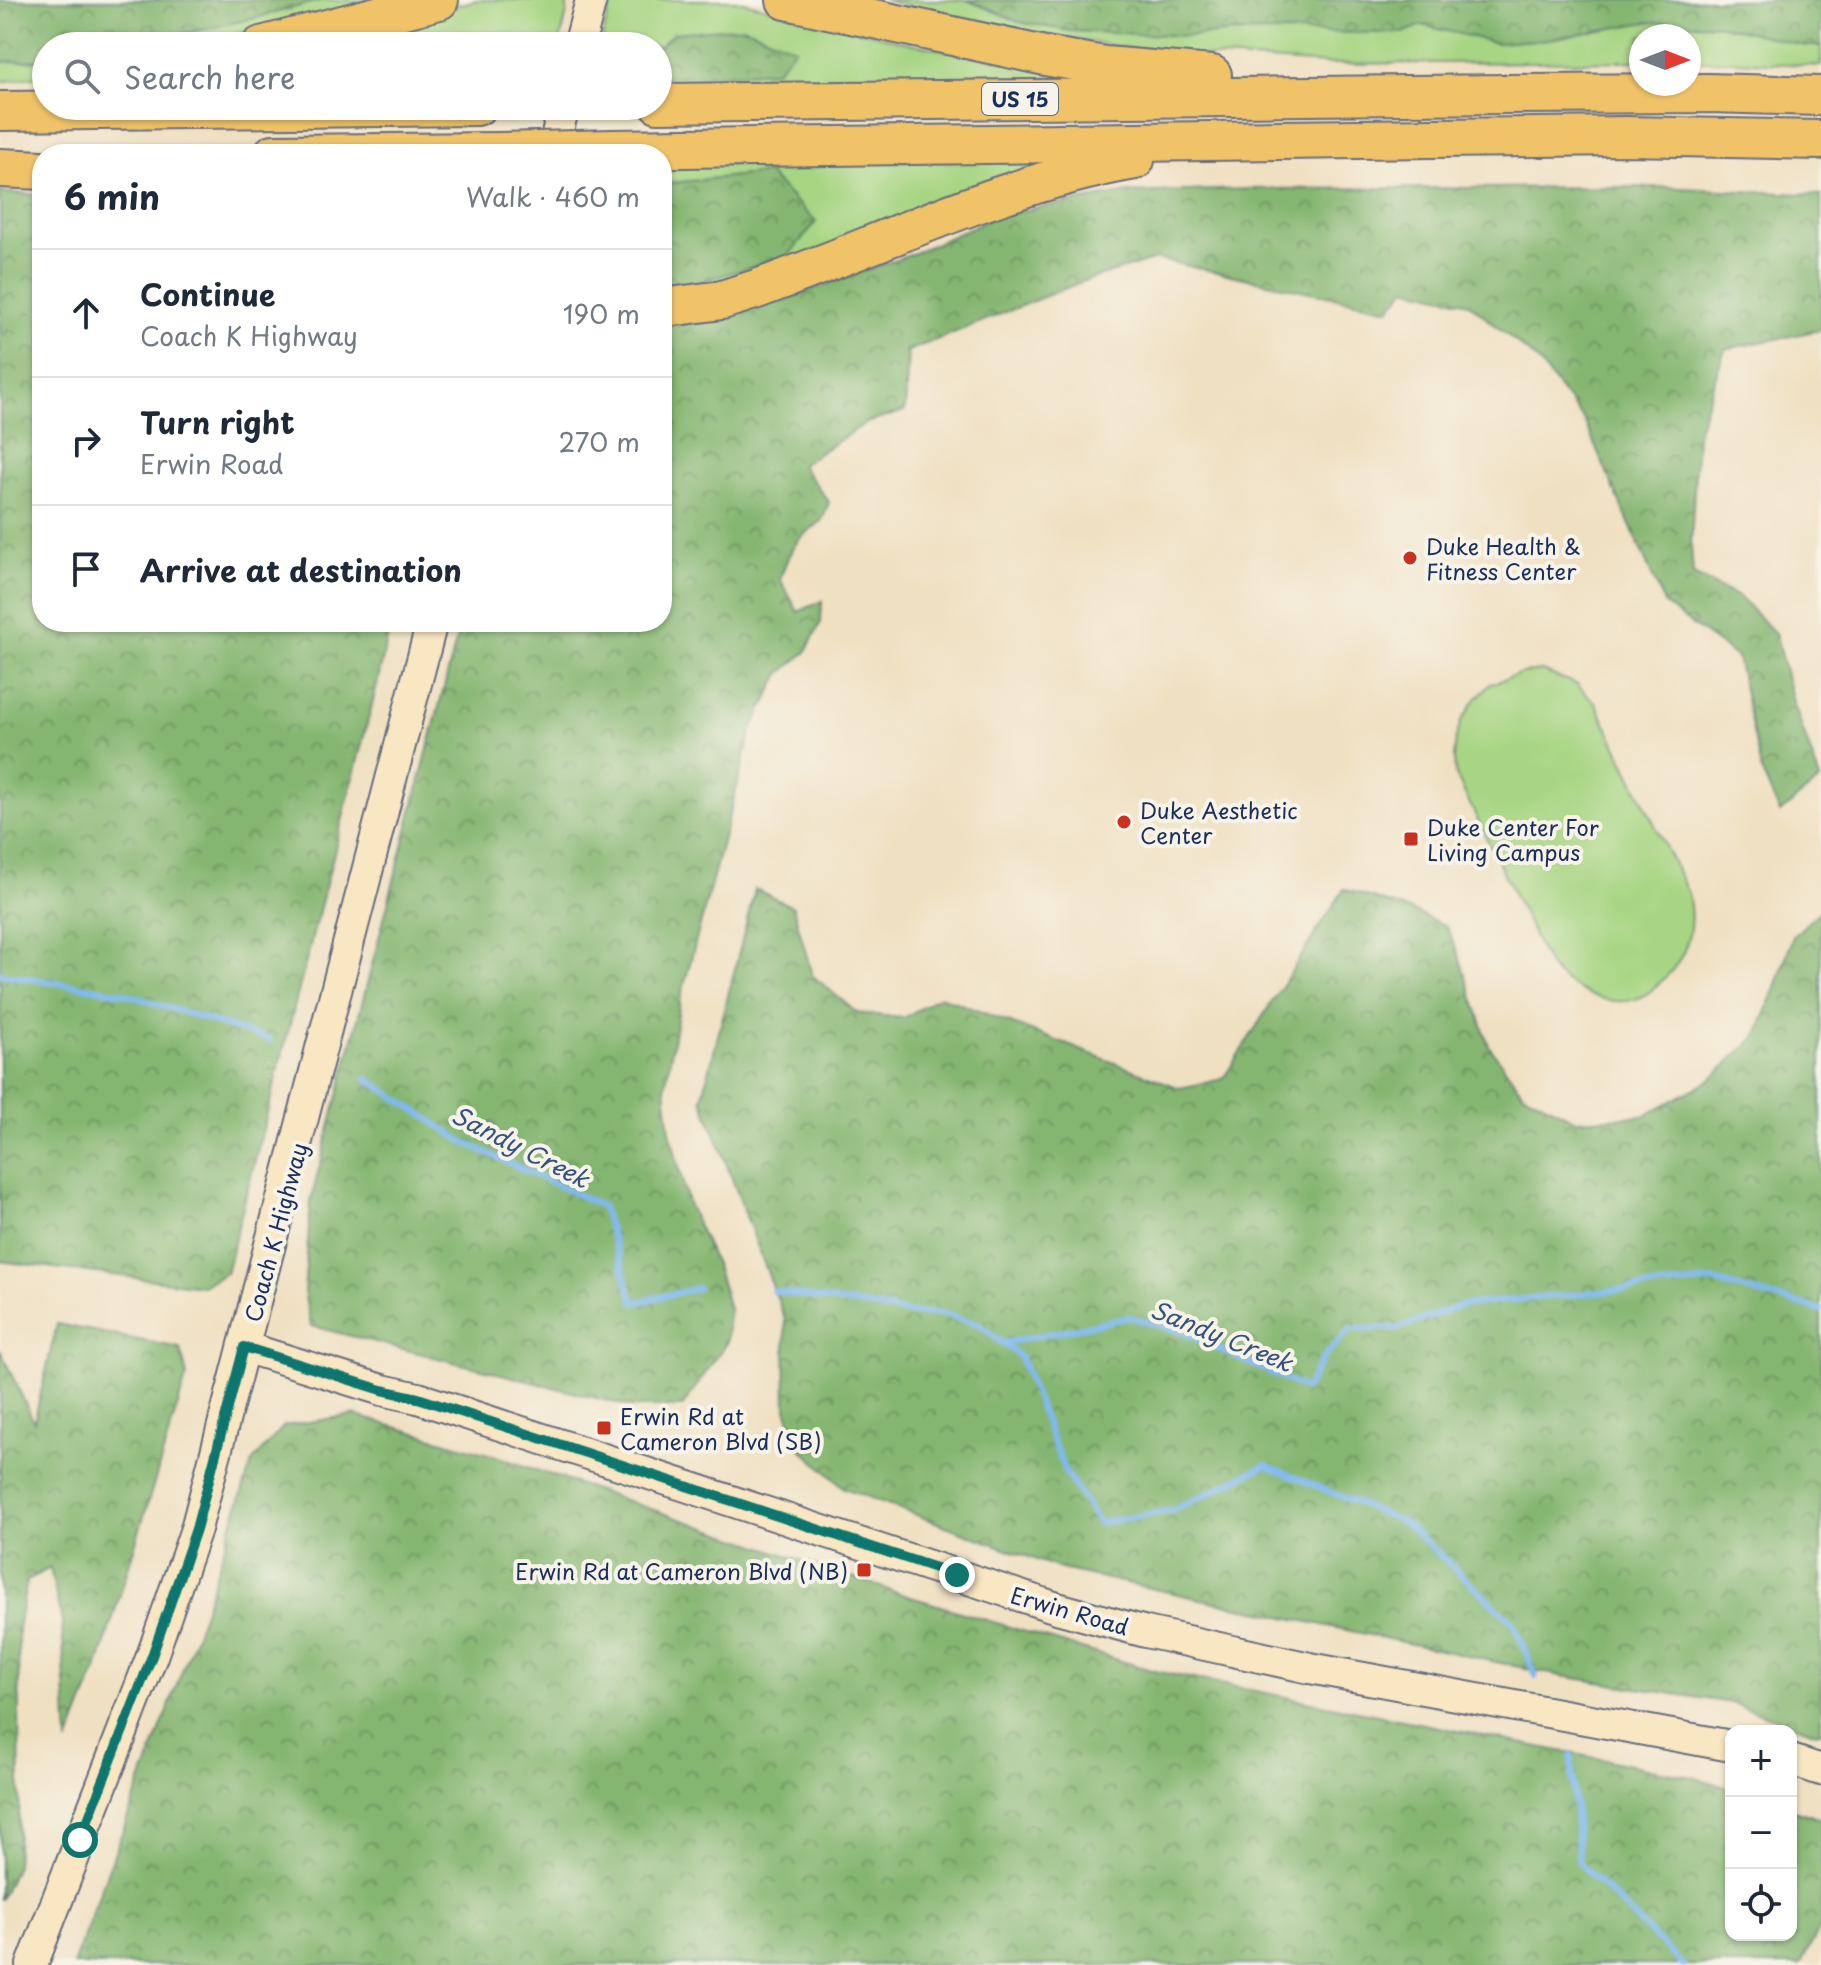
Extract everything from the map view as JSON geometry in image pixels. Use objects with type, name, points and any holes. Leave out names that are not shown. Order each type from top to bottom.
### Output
[{"type":"highway","points":[[315,32],[439,0]]},
{"type":"highway","points":[[786,0],[991,47],[1090,64],[1245,77],[1381,96]]},
{"type":"highway","points":[[0,92],[32,89]]},
{"type":"highway","name":"US 15","points":[[672,103],[1708,93],[1821,96]]},
{"type":"highway","points":[[0,111],[32,111]]},
{"type":"highway","name":"US 15","points":[[672,148],[1612,136],[1821,140]]},
{"type":"highway","points":[[672,307],[722,300],[757,289],[1035,183],[1102,166],[1257,140]]},
{"type":"highway","points":[[0,157],[32,157]]},
{"type":"highway","points":[[0,168],[32,170]]},
{"type":"main road","points":[[583,32],[591,0]]},
{"type":"main road","points":[[554,144],[560,120]]},
{"type":"main road","name":"Coach K Highway","points":[[32,1965],[152,1656],[191,1544],[429,632]]},
{"type":"main road","name":"Erwin Road","points":[[244,1347],[432,1403],[1057,1608],[1146,1632],[1310,1668],[1725,1745]]},
{"type":"main road","points":[[1797,1762],[1821,1770]]},
{"type":"green space","points":[[0,0],[386,0],[243,32],[32,32],[32,77],[0,82]]},
{"type":"green space","points":[[0,0],[322,0],[191,32],[32,32],[32,61],[0,62]]},
{"type":"green space","points":[[477,0],[567,0],[562,32],[356,32]]},
{"type":"green space","points":[[612,0],[735,0],[909,43],[1082,76],[872,88],[672,89],[672,76],[776,71],[674,33],[672,35],[672,32],[604,32]]},
{"type":"green space","points":[[884,0],[1821,0],[1821,66],[1701,61],[1701,24],[1629,24],[1629,61],[1328,64],[1158,53],[974,23]]},
{"type":"green space","points":[[967,0],[1821,0],[1821,46],[1805,46],[1721,25],[1648,22],[1549,39],[1497,43],[1422,25],[1403,33],[1236,32],[1189,36],[1070,31],[1019,22]]},
{"type":"green space","points":[[744,27],[795,48],[776,71],[672,76],[674,33]]},
{"type":"green space","points":[[1009,160],[1038,164],[928,213],[672,298],[672,284],[692,284],[767,173],[672,183],[672,164]]},
{"type":"green space","points":[[767,173],[816,222],[787,257],[692,284],[672,284],[672,183]]},
{"type":"green space","points":[[1663,187],[1821,195],[1821,330],[1725,349],[1697,433],[1691,545],[1693,575],[1739,597],[1775,633],[1793,702],[1820,780],[1780,813],[1761,770],[1737,657],[1665,605],[1584,420],[1537,360],[1469,303],[1406,288],[1389,309],[1156,259],[1081,282],[908,351],[905,411],[866,423],[801,465],[829,502],[820,522],[794,547],[780,579],[798,612],[822,601],[821,622],[806,652],[780,674],[752,729],[680,1001],[665,1088],[670,1133],[689,1206],[716,1266],[729,1308],[727,1342],[682,1407],[632,1407],[311,1326],[304,1292],[311,1200],[458,632],[672,632],[672,325],[770,304],[910,255],[1001,214],[1123,193],[1248,189]]},
{"type":"green space","points":[[0,192],[32,194],[32,632],[389,632],[226,1273],[201,1286],[0,1261]]},
{"type":"green space","points":[[1542,671],[1576,684],[1595,702],[1688,893],[1691,920],[1681,956],[1666,977],[1636,999],[1612,1001],[1588,994],[1565,981],[1548,965],[1455,773],[1456,737],[1461,722],[1475,700],[1490,684],[1522,673]]},
{"type":"green space","points":[[755,889],[793,907],[812,975],[857,1013],[904,1018],[940,996],[1180,1088],[1223,1079],[1344,889],[1412,911],[1446,926],[1489,1046],[1523,1093],[1576,1120],[1644,1116],[1710,1080],[1756,1037],[1793,936],[1821,910],[1821,1732],[1731,1703],[1561,1676],[1061,1569],[844,1488],[801,1449],[786,1409],[785,1319],[702,1099]]},
{"type":"green space","points":[[57,1324],[180,1348],[187,1375],[99,1663],[68,1743],[62,1622],[50,1568],[27,1580],[18,1628],[20,1798],[16,1866],[0,1900],[0,1350],[34,1422]]},
{"type":"green space","points":[[354,1415],[492,1455],[901,1594],[1154,1671],[1697,1778],[1725,1787],[1725,1941],[1797,1941],[1797,1811],[1821,1819],[1821,1926],[1800,1965],[73,1965],[201,1620],[252,1462],[284,1426]]},
{"type":"waterway","name":"Sandy Creek","points":[[0,974],[123,993],[270,1040]]},
{"type":"waterway","name":"Sandy Creek","points":[[366,1078],[464,1142],[602,1206],[634,1303],[698,1288]]},
{"type":"waterway","name":"Sandy Creek","points":[[1004,1343],[1130,1317],[1186,1334],[1306,1389],[1322,1359],[1350,1329],[1400,1328],[1462,1305],[1713,1281],[1821,1310]]},
{"type":"waterway","points":[[773,1291],[910,1313],[944,1314],[980,1325],[1020,1357],[1065,1472],[1099,1523],[1174,1510],[1266,1465],[1405,1523],[1513,1622],[1536,1676]]},
{"type":"waterway","points":[[1571,1756],[1579,1863],[1683,1965]]},
{"type":"place","name":"Duke Health & Fitness Center","points":[[1410,558]]},
{"type":"place","name":"Duke Aesthetic Center","points":[[1124,822]]},
{"type":"place","name":"Duke Center For Living Campus","points":[[1411,839]]},
{"type":"place","name":"Erwin Rd at Cameron Blvd (SB)","points":[[604,1428]]},
{"type":"place","name":"Erwin Rd at Cameron Blvd (NB)","points":[[864,1570]]},
{"type":"route","points":[[80,1840],[152,1656],[196,1529],[244,1347],[382,1390],[418,1398],[957,1575]]}]
